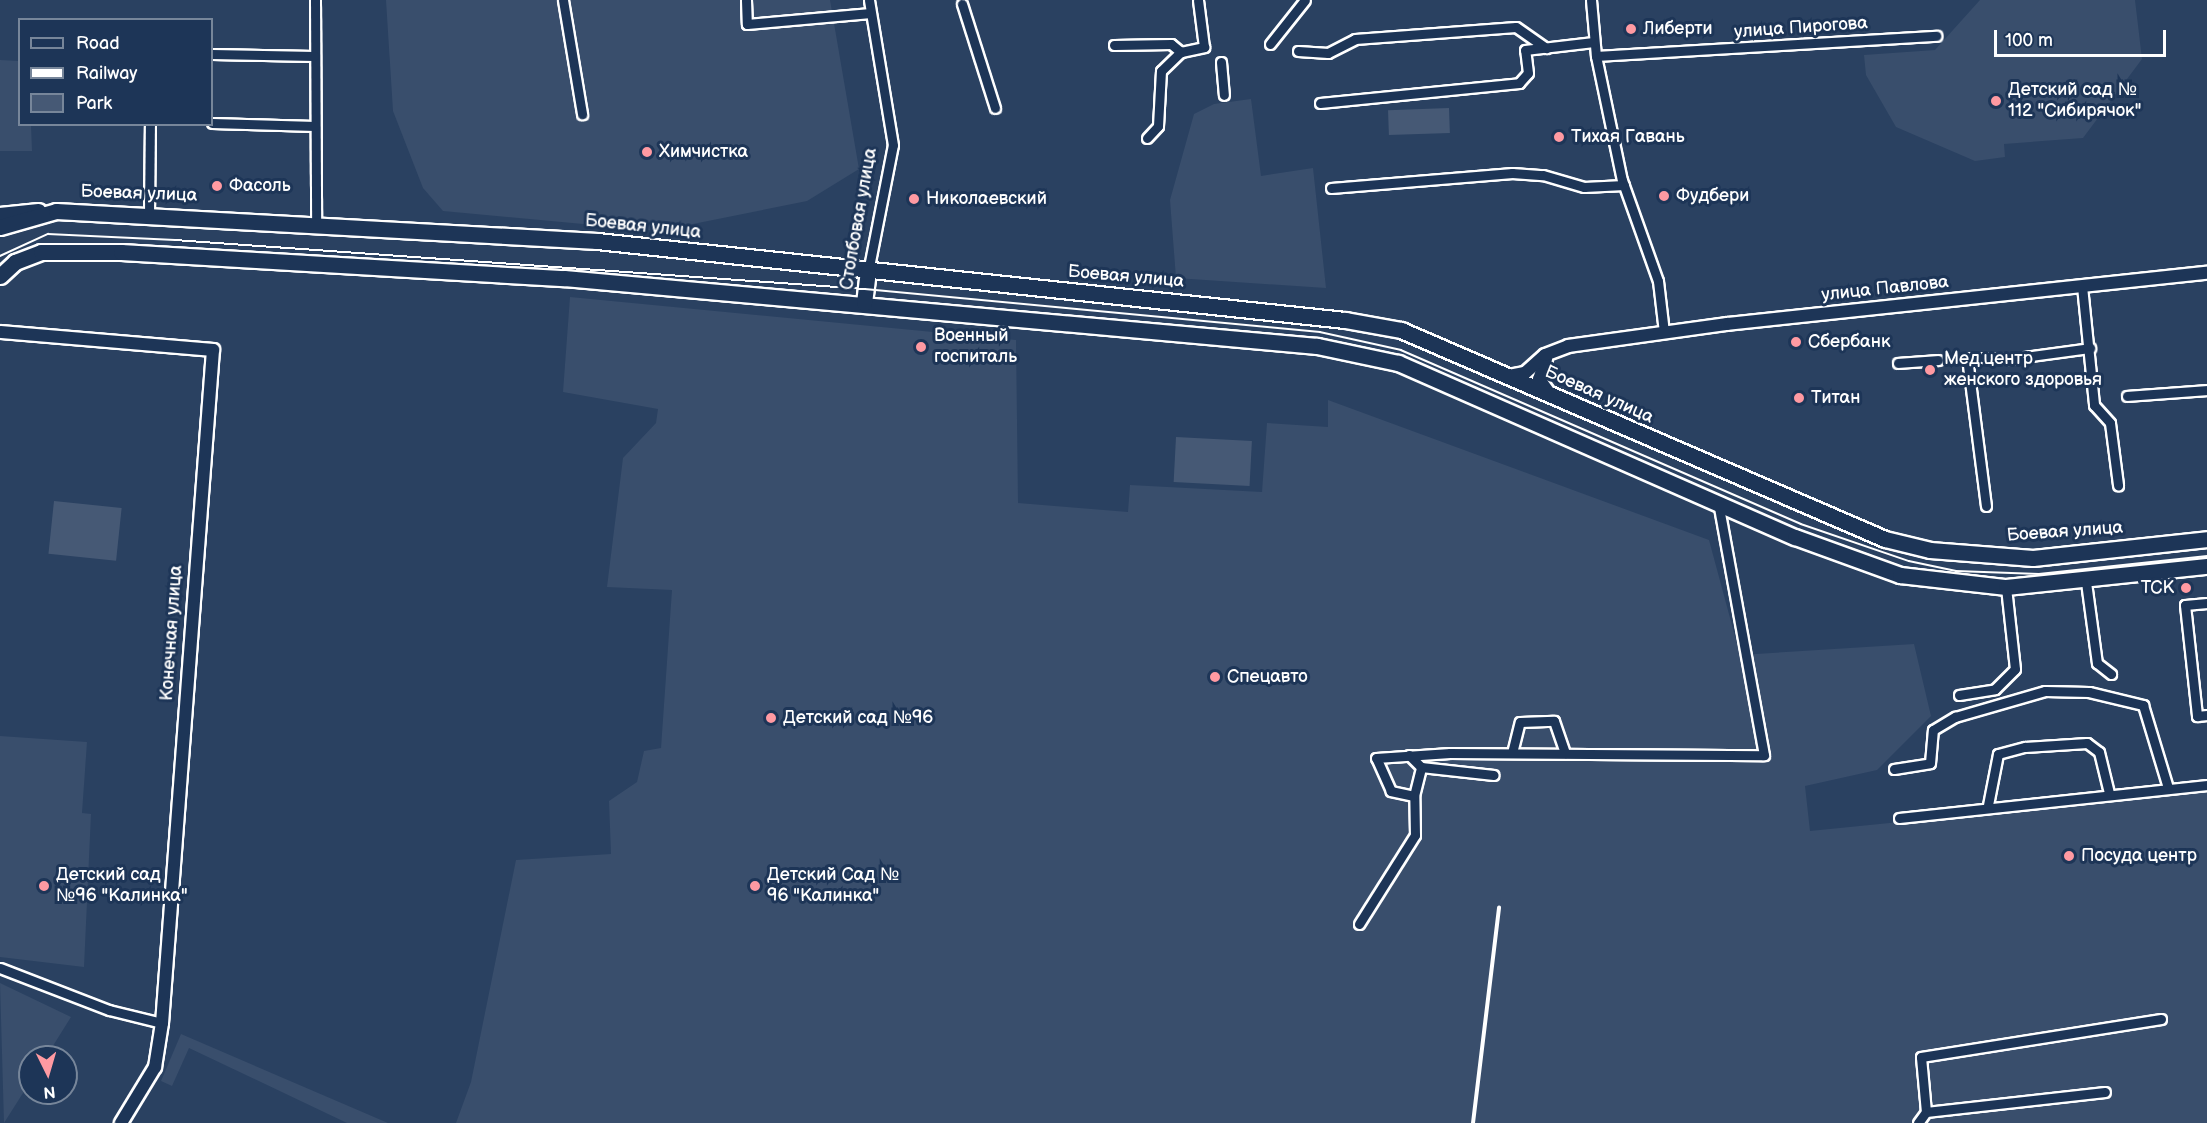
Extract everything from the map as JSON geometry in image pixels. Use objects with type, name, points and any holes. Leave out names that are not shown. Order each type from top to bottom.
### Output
[{"type":"main road","name":"Боевая улица","points":[[0,227],[44,211],[316,223],[597,241],[868,272],[1345,320],[1401,330],[1843,525],[1930,550],[2033,558],[2207,539]]},
{"type":"main road","points":[[0,215],[44,211]]},
{"type":"main road","points":[[2,271],[25,257],[58,249],[133,252],[864,303],[1360,353],[1398,363],[1866,566],[1953,584],[2006,588],[2086,582],[2207,566]]},
{"type":"main road","name":"Столбовая улица","points":[[864,303],[868,272]]},
{"type":"street","points":[[315,0],[316,223]]},
{"type":"street","points":[[562,0],[582,114]]},
{"type":"street","points":[[746,0],[747,24],[872,12]]},
{"type":"street","name":"Столбовая улица","points":[[868,272],[893,144],[869,0]]},
{"type":"street","points":[[1147,138],[1158,126],[1161,71],[1181,52],[1204,47],[1198,0]]},
{"type":"street","points":[[1270,44],[1305,0]]},
{"type":"street","points":[[1591,0],[1596,56],[1624,185],[1658,281],[1664,333]]},
{"type":"street","points":[[962,4],[995,108]]},
{"type":"street","points":[[1298,51],[1328,53],[1355,39],[1516,27],[1545,48]]},
{"type":"street","name":"улица Пирогова","points":[[1596,56],[1936,36]]},
{"type":"street","points":[[1320,104],[1519,83],[1528,73],[1525,50],[1594,42]]},
{"type":"street","points":[[1114,45],[1172,44],[1181,52]]},
{"type":"street","points":[[213,54],[314,56]]},
{"type":"street","points":[[1221,62],[1224,94]]},
{"type":"street","points":[[213,123],[315,126]]},
{"type":"street","points":[[149,214],[150,126]]},
{"type":"street","points":[[1331,188],[1512,173],[1584,187],[1624,185]]},
{"type":"street","name":"улица Павлова","points":[[1509,376],[1525,373],[1545,355],[1568,346],[1664,333],[2207,273]]},
{"type":"street","points":[[2082,286],[2094,405],[2109,423],[2118,485]]},
{"type":"street","name":"Конечная улица","points":[[0,332],[213,350],[162,1023],[155,1067],[121,1123]]},
{"type":"street","points":[[1550,394],[1539,379],[1540,369],[1568,346]]},
{"type":"street","points":[[1986,506],[1967,358],[2009,359],[2090,348]]},
{"type":"street","points":[[1898,363],[1938,360]]},
{"type":"street","points":[[2127,396],[2207,390]]},
{"type":"street","points":[[1414,796],[1391,790],[1376,758],[1512,753],[1764,755],[1718,502]]},
{"type":"street","points":[[2086,582],[2097,663],[2111,674]]},
{"type":"street","points":[[1959,695],[1995,689],[2015,669],[2006,588]]},
{"type":"street","points":[[2207,603],[2185,605],[2197,716],[2207,715]]},
{"type":"street","points":[[1894,769],[1930,764],[1934,730],[1955,717],[2045,691],[2089,692],[2143,705],[2168,788]]},
{"type":"street","points":[[1512,753],[1520,722],[1554,721],[1565,753]]},
{"type":"street","points":[[1989,805],[1998,754],[2025,747],[2087,743],[2099,752],[2109,793]]},
{"type":"street","points":[[1409,755],[1421,767],[1494,775]]},
{"type":"street","points":[[1359,924],[1408,850],[1416,825],[1414,796],[1421,767]]},
{"type":"street","points":[[1899,818],[1989,805],[2207,784]]},
{"type":"street","points":[[0,968],[110,1010],[162,1023]]},
{"type":"street","points":[[1918,1123],[1926,1112],[1921,1058],[2161,1019]]},
{"type":"street","points":[[1926,1112],[2105,1092]]},
{"type":"shaded area","points":[[386,0],[830,0],[859,169],[807,201],[658,231],[443,211],[423,188],[393,111]]},
{"type":"shaded area","name":"Детский сад № 112 \"Сибирячок\"","points":[[1980,0],[2135,0],[2142,59],[2083,138],[2004,144],[2005,157],[1975,161],[1896,127],[1866,75],[1864,55],[1935,50]]},
{"type":"shaded area","points":[[0,60],[18,61],[18,126],[31,126],[32,151],[0,151]]},
{"type":"shaded area","points":[[1251,99],[1261,176],[1313,168],[1326,288],[1176,278],[1170,200],[1194,114],[1214,104]]},
{"type":"shaded area","points":[[570,297],[1016,340],[1018,503],[1128,512],[1130,485],[1262,492],[1267,423],[1328,427],[1328,400],[1709,540],[1740,655],[1914,644],[1931,716],[1877,770],[1805,786],[1810,831],[2207,791],[2207,1123],[456,1123],[471,1082],[516,860],[611,854],[609,801],[637,782],[644,751],[661,748],[672,590],[607,587],[623,458],[656,423],[658,409],[563,392]]},
{"type":"shaded area","name":"Детский сад №96 \"Калинка\"","points":[[0,736],[87,742],[82,813],[91,814],[84,967],[0,957]]},
{"type":"shaded area","points":[[0,983],[71,1017],[54,1045],[18,1045],[18,1101],[4,1123]]},
{"type":"shaded area","points":[[181,1034],[388,1123],[347,1123],[189,1048],[172,1086],[161,1081]]},
{"type":"green space","points":[[1449,108],[1450,133],[1389,135],[1388,110]]},
{"type":"green space","points":[[1176,437],[1252,441],[1250,486],[1174,482]]},
{"type":"green space","points":[[54,501],[122,508],[116,561],[48,554]]},
{"type":"tram line","points":[[0,256],[48,234],[175,240],[865,289],[1320,332],[1401,350],[1801,524],[1909,561],[1956,571],[2039,574],[2207,556]]},
{"type":"railway","points":[[1473,1123],[1499,908]]},
{"type":"place","name":"Либерти","points":[[1631,29]]},
{"type":"place","name":"Детский сад № 112 \"Сибирячок\"","points":[[1996,101]]},
{"type":"place","name":"Тихая Гавань","points":[[1559,137]]},
{"type":"place","name":"Химчистка","points":[[647,152]]},
{"type":"place","name":"Фасоль","points":[[217,186]]},
{"type":"place","name":"Фудбери","points":[[1664,196]]},
{"type":"place","name":"Николаевский","points":[[914,199]]},
{"type":"place","name":"Сбербанк","points":[[1796,342]]},
{"type":"place","name":"Военный госпиталь","points":[[921,347]]},
{"type":"place","name":"Мед.центр женского здоровья","points":[[1930,370]]},
{"type":"place","name":"Титан","points":[[1799,398]]},
{"type":"place","name":"ТСК","points":[[2186,588]]},
{"type":"place","name":"Спецавто","points":[[1215,677]]},
{"type":"place","name":"Детский сад №96","points":[[771,718]]},
{"type":"place","name":"Посуда центр","points":[[2069,856]]},
{"type":"place","name":"Детский сад №96 \"Калинка\"","points":[[44,886]]},
{"type":"place","name":"Детский Сад № 96 \"Калинка\"","points":[[755,886]]}]
